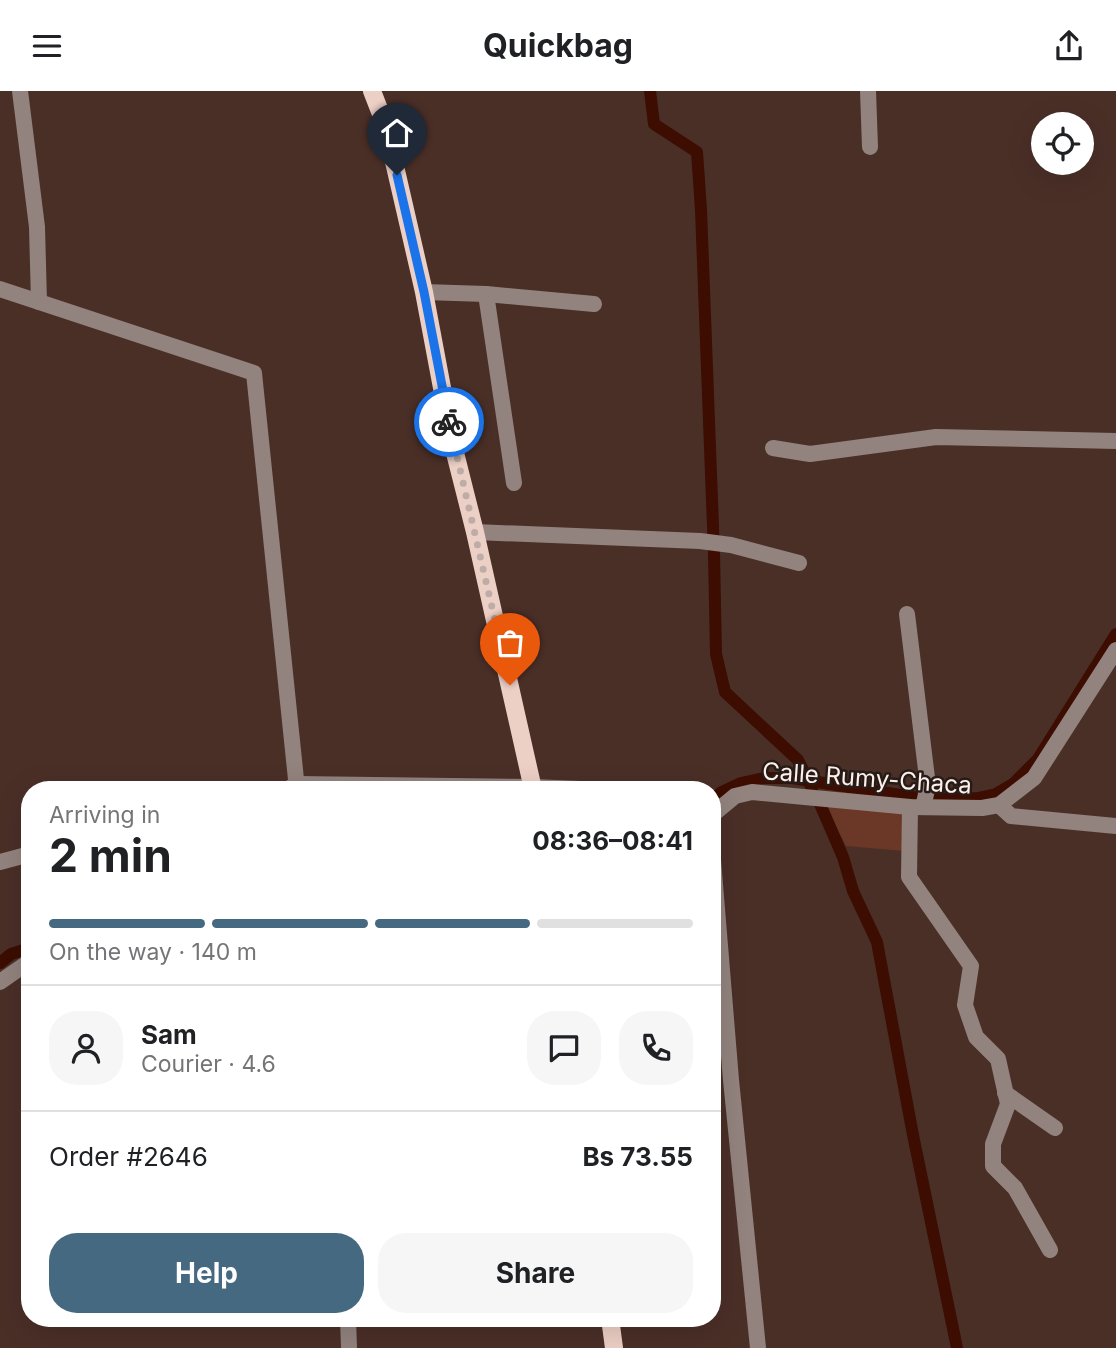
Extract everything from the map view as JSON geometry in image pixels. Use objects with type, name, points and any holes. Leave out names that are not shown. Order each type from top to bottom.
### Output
[{"type":"main road","points":[[372,91],[386,128],[424,292],[453,441],[531,781]]},
{"type":"main road","points":[[611,1327],[614,1348]]},
{"type":"street","points":[[20,91],[37,227],[39,302]]},
{"type":"street","points":[[868,91],[870,147]]},
{"type":"street","points":[[0,289],[254,373],[293,781]]},
{"type":"street","points":[[424,292],[486,294],[593,304]]},
{"type":"street","points":[[486,294],[514,483]]},
{"type":"street","points":[[773,448],[810,454],[936,437],[1116,442]]},
{"type":"street","points":[[475,533],[700,541],[731,545],[799,563]]},
{"type":"street","points":[[906,614],[928,786],[917,807],[909,877],[971,966],[965,1005],[976,1037],[998,1059],[1008,1104],[993,1145],[993,1165],[1015,1188],[1049,1251]]},
{"type":"street","name":"Calle Rumy-Chaca","points":[[721,804],[735,796],[752,792],[917,807],[982,808],[999,805],[1034,778],[1116,650]]},
{"type":"street","points":[[999,805],[1010,816],[1116,826]]},
{"type":"street","points":[[0,862],[21,856]]},
{"type":"street","points":[[721,958],[758,1348]]},
{"type":"street","points":[[0,982],[21,967]]},
{"type":"street","points":[[1005,1093],[1055,1128]]},
{"type":"street","points":[[348,1327],[349,1348]]},
{"type":"shaded area","points":[[825,805],[905,812],[905,851],[846,846]]},
{"type":"waterway","points":[[650,91],[654,124],[697,152],[716,654],[725,692],[798,760],[812,788]]},
{"type":"waterway","points":[[933,799],[978,798],[996,794],[1013,784],[1038,759],[1116,634]]},
{"type":"waterway","points":[[721,793],[741,783],[764,778],[792,778],[913,797]]},
{"type":"waterway","points":[[820,804],[843,857],[853,891],[877,942],[957,1348]]},
{"type":"waterway","points":[[0,963],[11,954],[21,951]]},
{"type":"way so far","points":[[449,422],[510,685]]},
{"type":"route","points":[[397,175],[424,292],[449,422]]}]
